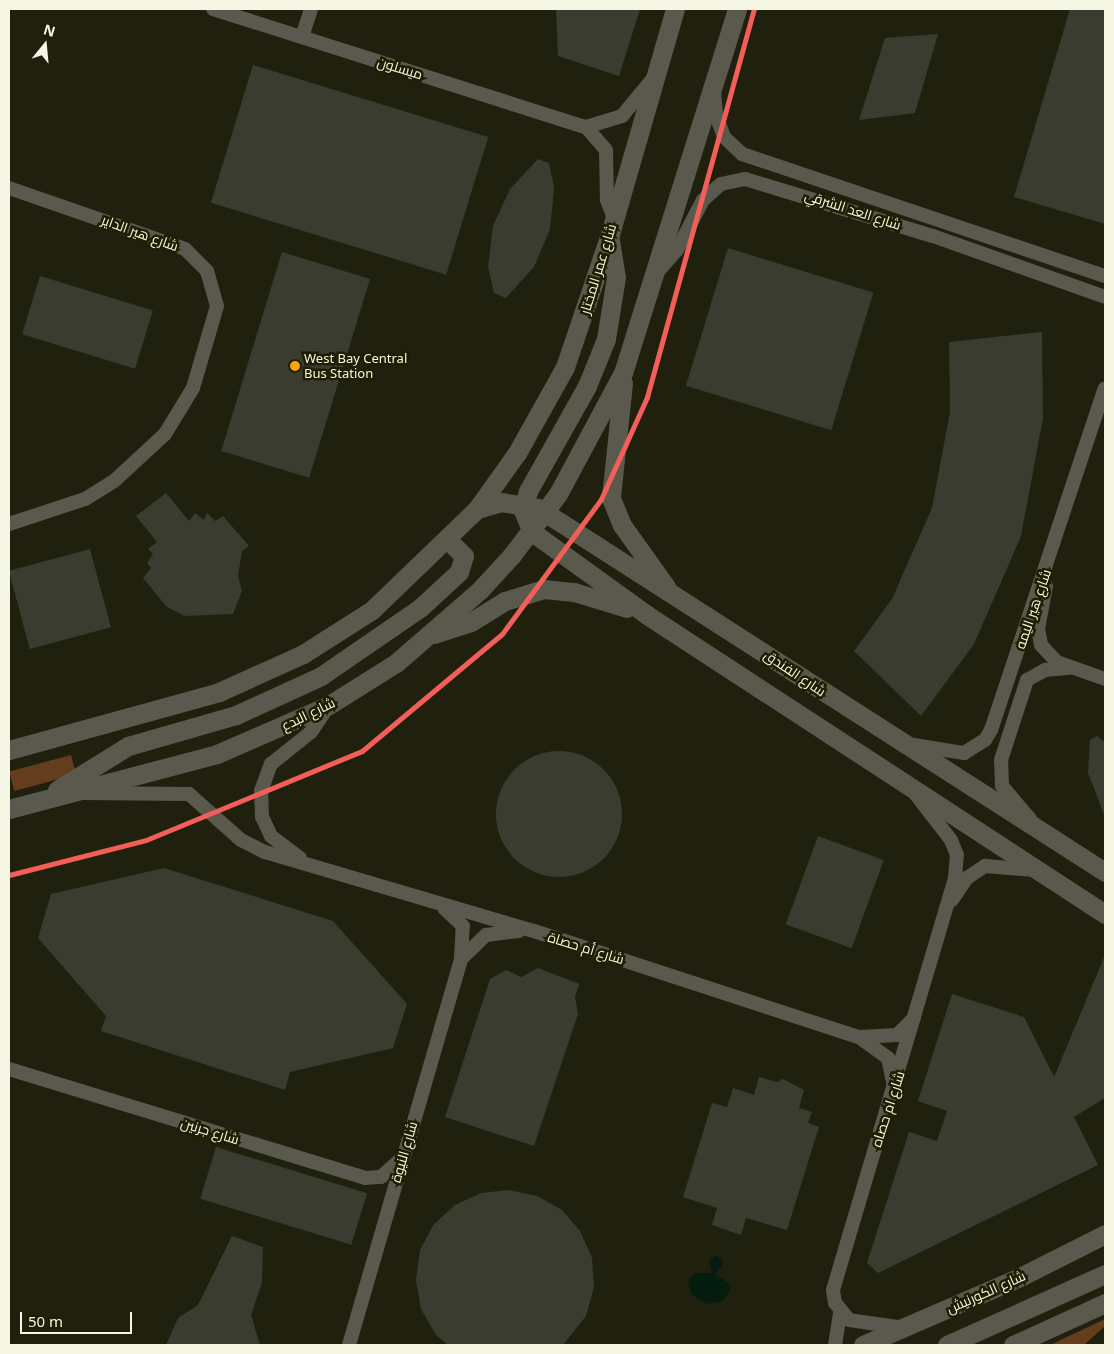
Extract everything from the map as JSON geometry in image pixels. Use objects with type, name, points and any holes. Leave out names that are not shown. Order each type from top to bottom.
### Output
[{"type":"main road","name":"شارع عمر المختار","points":[[477,509],[512,462],[565,367],[612,226],[675,9]]},
{"type":"main road","points":[[546,513],[623,373],[656,275],[737,9]]},
{"type":"main road","points":[[612,226],[616,277],[606,339],[587,386],[524,502],[532,532],[647,615],[1105,914]]},
{"type":"main road","points":[[623,373],[611,498],[622,525],[669,591]]},
{"type":"main road","name":"شارع الفندق","points":[[477,509],[501,502],[524,502],[546,513],[669,591],[899,743],[1105,872]]},
{"type":"main road","points":[[9,750],[209,695],[264,674],[372,610],[448,540],[477,509]]},
{"type":"main road","name":"شارع البدع","points":[[9,809],[217,754],[329,705],[396,663],[431,635],[532,532],[546,513]]},
{"type":"main road","points":[[39,801],[128,746],[236,715],[321,676],[420,608],[459,572],[464,556],[448,540]]},
{"type":"main road","points":[[431,635],[464,624],[505,601],[544,589],[592,596],[647,615]]},
{"type":"main road","name":"شارع الكورنيش","points":[[863,1345],[909,1327],[1105,1234]]},
{"type":"main road","points":[[947,1345],[1105,1274]]},
{"type":"main road","points":[[1013,1345],[1105,1303]]},
{"type":"street","name":"ميسلون","points":[[214,9],[586,127]]},
{"type":"street","points":[[302,37],[311,9]]},
{"type":"street","points":[[612,226],[607,200],[606,150],[586,127],[622,116],[655,74]]},
{"type":"street","name":"شارع العد الشرقي","points":[[714,85],[716,115],[724,137],[742,154],[1105,276]]},
{"type":"street","name":"شارع العد الشرقي","points":[[656,275],[677,250],[703,200],[721,184],[745,179],[1091,289],[1105,297]]},
{"type":"street","name":"شارع هير الداير","points":[[9,188],[185,250],[207,271],[217,306],[193,388],[159,441],[114,481],[85,499],[9,524]]},
{"type":"street","name":"شارع هير اليمه","points":[[899,743],[950,754],[964,753],[985,740],[1048,566],[1105,388]]},
{"type":"street","points":[[1048,566],[1038,637],[1048,654],[1070,668],[1105,679]]},
{"type":"street","points":[[1036,828],[1002,786],[1001,760],[1027,680],[1045,670],[1070,668]]},
{"type":"street","name":"شارع أم حصاة","points":[[311,866],[271,836],[262,817],[261,791],[271,764],[311,732],[329,705]]},
{"type":"street","name":"شارع ام حصاه","points":[[835,1345],[840,1312],[832,1290],[949,905],[956,855],[910,787]]},
{"type":"street","name":"شارع أم حصاة","points":[[72,792],[189,794],[246,843],[311,866],[534,932],[859,1037],[888,1058],[894,1087]]},
{"type":"street","name":"شارع ام حصاه","points":[[949,905],[967,878],[985,866],[1037,870]]},
{"type":"street","name":"شارع النيوة","points":[[349,1345],[460,959],[463,926],[450,912],[424,898]]},
{"type":"street","points":[[460,959],[494,932],[534,932]]},
{"type":"street","name":"شارع أم حصاة","points":[[859,1037],[897,1035],[917,1015]]},
{"type":"street","name":"شارع جرنين","points":[[9,1069],[364,1178],[390,1172],[403,1155]]},
{"type":"street","points":[[840,1312],[860,1324],[909,1327]]},
{"type":"shaded area","points":[[71,755],[76,774],[14,791],[9,772]]},
{"type":"shaded area","points":[[717,1255],[724,1263],[715,1274],[729,1283],[730,1291],[723,1301],[707,1304],[692,1295],[688,1282],[694,1273],[712,1273],[709,1261]]},
{"type":"shaded area","points":[[1105,1319],[1105,1326],[1084,1345],[1050,1345]]},
{"type":"building","points":[[556,9],[640,9],[619,76],[558,56]]},
{"type":"building","points":[[1070,9],[1105,9],[1105,224],[1014,197]]},
{"type":"building","points":[[938,34],[915,113],[859,120],[885,38]]},
{"type":"building","points":[[253,65],[488,137],[446,275],[211,203]]},
{"type":"building","points":[[538,159],[549,163],[554,188],[550,229],[534,267],[506,298],[494,293],[488,267],[493,226],[510,189]]},
{"type":"building","points":[[728,248],[873,292],[831,430],[686,386]]},
{"type":"building","name":"West Bay Central Bus Station","points":[[282,252],[370,279],[309,478],[221,451]]},
{"type":"building","points":[[40,276],[153,310],[135,369],[22,334]]},
{"type":"building","points":[[1042,332],[1043,418],[1021,536],[974,644],[921,716],[854,651],[892,599],[932,508],[950,412],[949,342]]},
{"type":"building","points":[[166,493],[189,521],[195,513],[204,520],[207,513],[215,521],[223,516],[249,546],[242,551],[238,576],[242,591],[233,614],[185,616],[167,607],[143,578],[151,568],[147,563],[153,554],[148,549],[157,542],[136,516]]},
{"type":"building","points":[[90,549],[111,627],[30,649],[9,571]]},
{"type":"building","points":[[1097,736],[1105,742],[1105,817],[1088,773],[1090,740]]},
{"type":"building","points":[[559,751],[583,756],[603,770],[617,790],[622,814],[617,838],[603,858],[583,872],[559,877],[535,872],[515,858],[501,838],[496,814],[501,790],[515,770],[535,756]]},
{"type":"building","points":[[818,836],[884,860],[852,948],[786,924]]},
{"type":"building","points":[[164,868],[333,921],[407,1004],[393,1048],[290,1072],[285,1090],[101,1031],[106,1016],[38,938],[51,894]]},
{"type":"building","points":[[1105,955],[1105,1098],[1074,1117],[1098,1165],[878,1273],[867,1263],[909,1132],[937,1141],[947,1111],[918,1101],[952,994],[1024,1017],[1054,1077]]},
{"type":"building","points":[[538,968],[579,984],[575,997],[578,1014],[534,1146],[445,1117],[490,979],[506,970],[521,977]]},
{"type":"building","points":[[759,1077],[777,1082],[783,1079],[804,1090],[799,1108],[812,1112],[808,1123],[819,1127],[787,1230],[746,1218],[741,1235],[712,1225],[717,1208],[683,1197],[712,1103],[727,1107],[733,1088],[754,1095]]},
{"type":"building","points":[[216,1147],[367,1193],[351,1245],[200,1199]]},
{"type":"building","points":[[509,1190],[537,1196],[562,1210],[580,1231],[592,1258],[594,1287],[586,1316],[563,1345],[448,1345],[436,1335],[421,1309],[416,1280],[420,1250],[434,1224],[455,1205],[481,1193]]},
{"type":"building","points":[[232,1236],[263,1247],[262,1283],[251,1315],[260,1345],[166,1345],[178,1318],[198,1305]]},
{"type":"transit line","points":[[9,875],[146,840],[362,751],[502,634],[601,499],[647,397],[754,9]]},
{"type":"place","name":"West Bay Central Bus Station","points":[[295,366]]}]
